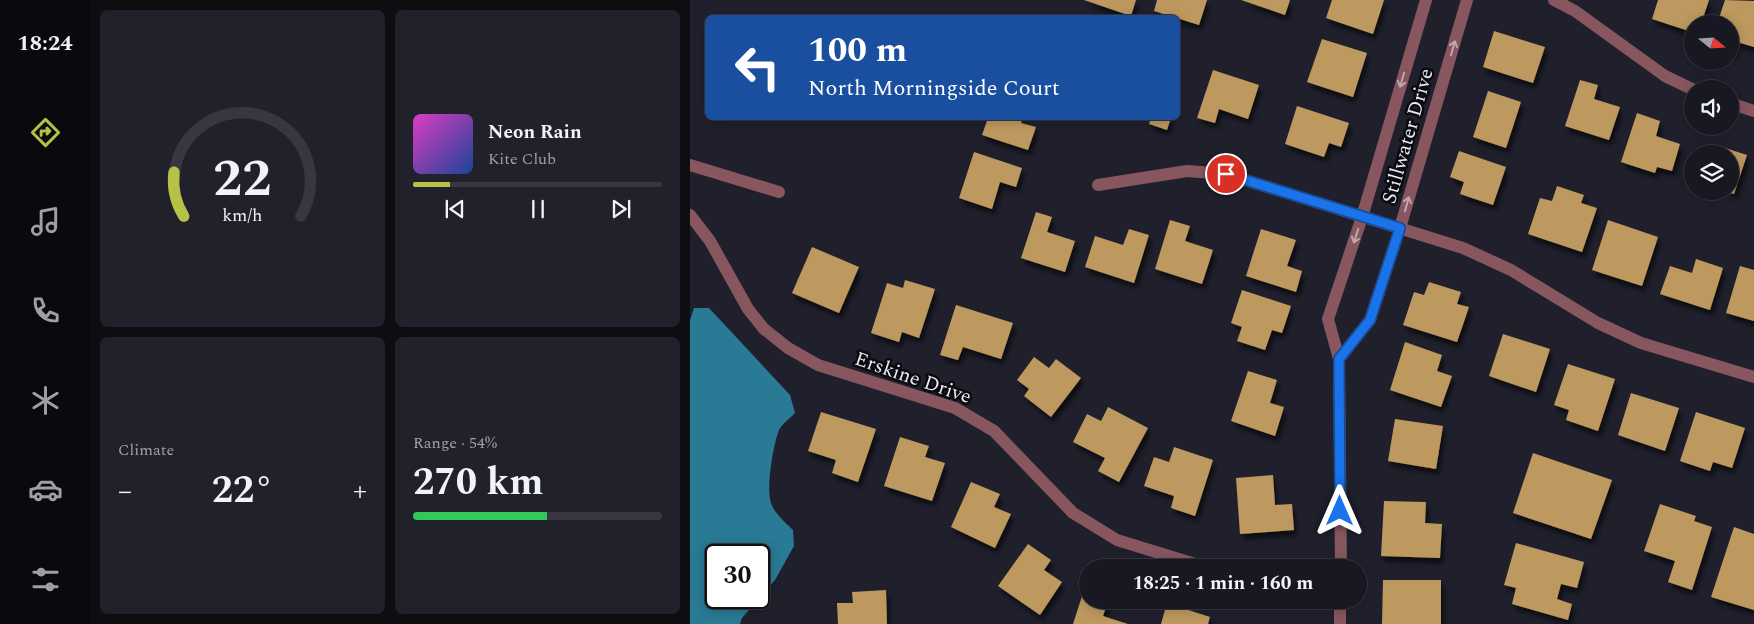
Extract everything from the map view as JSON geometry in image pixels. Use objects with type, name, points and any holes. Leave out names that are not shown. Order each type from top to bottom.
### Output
[{"type":"street","name":"Stillwater Drive","points":[[1341,559],[1339,359],[1328,319],[1362,217],[1426,0]]},
{"type":"street","name":"Stillwater Drive","points":[[1339,359],[1370,320],[1400,228],[1467,0]]},
{"type":"street","points":[[1554,0],[1575,11],[1665,76],[1684,85]]},
{"type":"street","points":[[1739,106],[1754,111]]},
{"type":"street","points":[[690,165],[779,192]]},
{"type":"street","points":[[1098,185],[1188,171],[1226,174],[1463,248],[1511,270],[1598,323],[1641,343],[1754,377]]},
{"type":"street","name":"Erskine Drive","points":[[690,215],[710,241],[748,309],[764,330],[788,348],[818,365],[955,408],[994,431],[1073,513],[1116,540],[1178,559]]},
{"type":"street","points":[[1340,609],[1340,624]]},
{"type":"water","points":[[694,308],[709,308],[790,395],[795,413],[779,430],[769,488],[773,507],[780,518],[793,530],[794,546],[770,586],[770,544],[705,544],[705,609],[750,609],[742,618],[740,624],[690,624],[690,320]]},
{"type":"building","points":[[1084,0],[1136,0],[1131,15]]},
{"type":"building","points":[[1157,0],[1207,0],[1199,25],[1180,19],[1180,15],[1167,15],[1154,11]]},
{"type":"building","points":[[1241,0],[1290,0],[1285,15]]},
{"type":"building","points":[[1332,0],[1384,0],[1373,34],[1326,18]]},
{"type":"building","points":[[1658,0],[1709,0],[1704,15],[1684,15],[1684,29],[1652,19]]},
{"type":"building","points":[[1725,0],[1754,1],[1754,47],[1739,43],[1739,15],[1720,15]]},
{"type":"building","points":[[1494,31],[1545,47],[1533,83],[1483,67]]},
{"type":"building","points":[[1322,39],[1367,53],[1353,97],[1307,82]]},
{"type":"building","points":[[1213,70],[1259,85],[1248,119],[1219,109],[1215,123],[1197,118]]},
{"type":"building","points":[[1580,80],[1598,85],[1594,99],[1620,107],[1609,140],[1565,126]]},
{"type":"building","points":[[1488,91],[1521,102],[1506,148],[1473,137]]},
{"type":"building","points":[[1297,106],[1349,123],[1341,147],[1329,143],[1324,157],[1285,144]]},
{"type":"building","points":[[1637,113],[1660,121],[1656,136],[1680,144],[1672,171],[1657,167],[1655,173],[1621,162]]},
{"type":"building","points":[[987,120],[1022,120],[1021,123],[1036,127],[1028,150],[982,135]]},
{"type":"building","points":[[1150,120],[1170,120],[1167,130],[1149,124]]},
{"type":"building","points":[[1459,151],[1506,167],[1493,205],[1460,194],[1464,182],[1450,177]]},
{"type":"building","points":[[974,152],[1022,168],[1016,187],[1000,182],[992,209],[959,198]]},
{"type":"building","points":[[1739,152],[1747,155],[1739,179]]},
{"type":"building","points":[[1557,186],[1584,195],[1581,203],[1597,208],[1582,252],[1528,234],[1540,198],[1552,201]]},
{"type":"building","points":[[1036,212],[1052,217],[1047,232],[1075,241],[1065,272],[1021,258]]},
{"type":"building","points":[[1170,220],[1190,226],[1185,241],[1213,250],[1202,284],[1155,269]]},
{"type":"building","points":[[1608,220],[1658,237],[1642,286],[1592,270]]},
{"type":"building","points":[[1129,229],[1149,235],[1134,283],[1085,267],[1095,236],[1123,245]]},
{"type":"building","points":[[1261,229],[1296,240],[1287,266],[1302,271],[1296,292],[1246,276]]},
{"type":"building","points":[[812,247],[859,267],[839,313],[792,293]]},
{"type":"building","points":[[1696,259],[1723,268],[1710,310],[1660,294],[1670,266],[1692,273]]},
{"type":"building","points":[[1740,266],[1754,270],[1754,321],[1726,313]]},
{"type":"building","points":[[905,280],[935,289],[919,338],[902,332],[899,342],[871,333],[887,283],[903,288]]},
{"type":"building","points":[[1429,282],[1461,292],[1457,304],[1469,307],[1457,342],[1403,325],[1414,292],[1424,295]]},
{"type":"building","points":[[1242,290],[1291,306],[1282,333],[1272,330],[1265,350],[1237,341],[1242,327],[1231,323]]},
{"type":"building","points":[[956,305],[1013,323],[1001,359],[963,347],[958,360],[940,355]]},
{"type":"building","points":[[1503,334],[1550,349],[1536,392],[1489,376]]},
{"type":"building","points":[[1405,342],[1442,355],[1437,371],[1452,376],[1441,407],[1390,390]]},
{"type":"building","points":[[1034,357],[1049,368],[1056,359],[1081,378],[1051,417],[1024,396],[1029,389],[1017,380]]},
{"type":"building","points":[[1568,364],[1615,379],[1598,431],[1566,420],[1569,410],[1554,405]]},
{"type":"building","points":[[1248,371],[1277,380],[1270,403],[1284,407],[1275,436],[1231,421]]},
{"type":"building","points":[[1631,393],[1679,408],[1665,451],[1618,435]]},
{"type":"building","points":[[1108,407],[1148,428],[1119,482],[1098,471],[1105,458],[1073,442],[1087,414],[1101,421]]},
{"type":"building","points":[[821,412],[876,429],[858,482],[832,473],[836,460],[808,451]]},
{"type":"building","points":[[1696,412],[1745,428],[1732,468],[1713,462],[1710,471],[1680,461]]},
{"type":"building","points":[[1395,419],[1443,426],[1436,469],[1388,461]]},
{"type":"building","points":[[900,437],[929,446],[925,457],[945,463],[932,501],[884,486]]},
{"type":"building","points":[[1174,447],[1213,460],[1195,516],[1171,508],[1174,496],[1144,486],[1154,457],[1169,462]]},
{"type":"building","points":[[1533,453],[1612,480],[1591,539],[1513,513]]},
{"type":"building","points":[[1273,475],[1275,505],[1292,504],[1294,530],[1240,534],[1236,478]]},
{"type":"building","points":[[971,482],[1000,494],[994,507],[1011,514],[995,548],[951,527]]},
{"type":"building","points":[[1384,501],[1426,502],[1425,523],[1442,524],[1440,558],[1381,556]]},
{"type":"building","points":[[1660,504],[1696,516],[1694,521],[1712,527],[1692,590],[1668,582],[1675,561],[1644,551]]},
{"type":"building","points":[[1734,527],[1754,534],[1754,610],[1711,597]]},
{"type":"building","points":[[1516,543],[1584,562],[1577,588],[1561,584],[1557,599],[1572,604],[1568,620],[1512,604],[1516,588],[1504,585]]},
{"type":"building","points":[[1028,544],[1051,560],[1044,570],[1062,582],[1040,615],[998,586]]},
{"type":"building","points":[[1383,580],[1441,580],[1441,624],[1382,624]]},
{"type":"building","points":[[886,590],[887,624],[838,624],[837,603],[853,603],[852,592]]},
{"type":"building","points":[[1079,605],[1079,609],[1105,609],[1103,616],[1128,624],[1073,624]]},
{"type":"building","points":[[1165,609],[1185,609],[1210,617],[1208,624],[1161,624]]},
{"type":"route","points":[[1226,174],[1400,228],[1370,320],[1339,359],[1340,511]]}]
